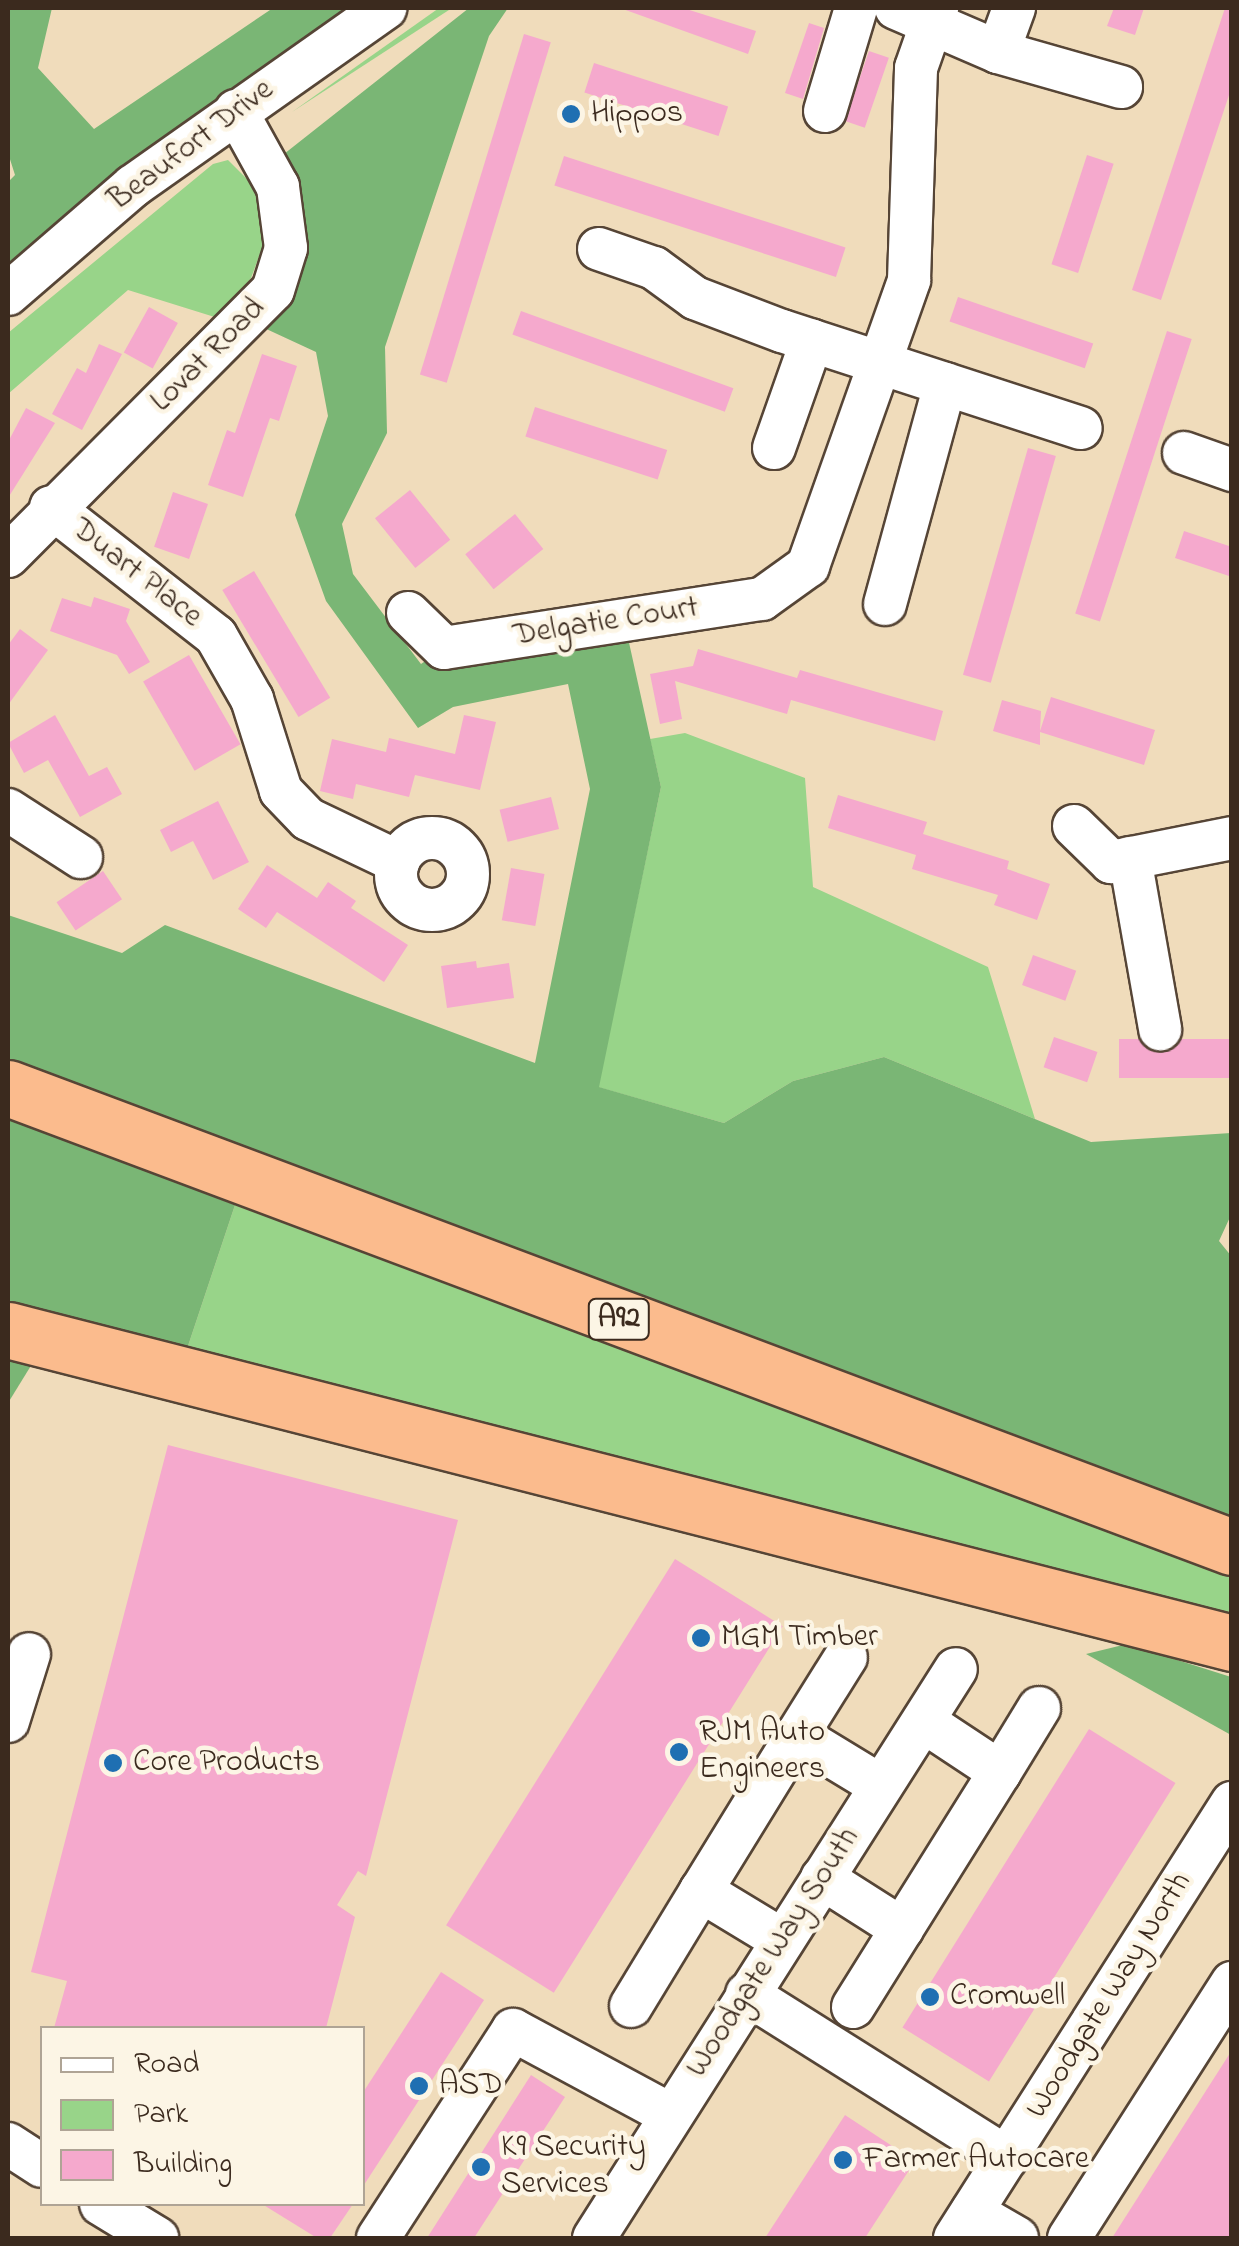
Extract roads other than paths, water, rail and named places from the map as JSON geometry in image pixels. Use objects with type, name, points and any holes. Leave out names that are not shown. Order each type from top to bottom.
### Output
[{"type":"highway","name":"A92","points":[[8,1088],[1232,1547]]},
{"type":"highway","points":[[8,1330],[1098,1604],[1232,1643]]},
{"type":"street","name":"Beaufort Drive","points":[[8,294],[133,186],[384,8]]},
{"type":"street","points":[[825,110],[856,8]]},
{"type":"street","points":[[998,52],[1014,8]]},
{"type":"street","points":[[883,362],[908,280],[916,206],[911,120],[922,12],[998,52],[1121,87]]},
{"type":"street","name":"Lovat Road","points":[[8,556],[51,507],[273,290],[286,248],[278,187],[236,111]]},
{"type":"street","points":[[599,250],[654,268],[695,298],[1081,428]]},
{"type":"street","points":[[774,448],[812,340]]},
{"type":"street","name":"Delgatie Court","points":[[408,613],[444,648],[762,599],[808,566],[883,362]]},
{"type":"street","points":[[885,604],[945,384]]},
{"type":"street","points":[[1184,454],[1232,470]]},
{"type":"street","name":"Duart Place","points":[[51,507],[216,636],[252,699],[281,791],[308,820],[398,862]]},
{"type":"street","points":[[8,810],[82,857]]},
{"type":"street","points":[[1074,826],[1111,862],[1232,838]]},
{"type":"street","points":[[1130,858],[1160,1028]]},
{"type":"street","points":[[8,1721],[29,1654]]},
{"type":"street","points":[[631,2006],[846,1657]]},
{"type":"street","name":"Woodgate Way South","points":[[594,2238],[956,1669]]},
{"type":"street","points":[[853,2007],[1039,1708]]},
{"type":"street","points":[[922,1722],[1000,1772]]},
{"type":"street","points":[[796,1734],[881,1786]]},
{"type":"street","name":"Woodgate Way North","points":[[964,2225],[1232,1803]]},
{"type":"street","points":[[822,1878],[902,1928]]},
{"type":"street","points":[[701,1892],[782,1940]]},
{"type":"street","points":[[1069,2238],[1232,1983]]},
{"type":"street","points":[[747,1994],[1007,2158]]},
{"type":"street","points":[[378,2238],[513,2030],[671,2115]]},
{"type":"street","points":[[105,2206],[157,2238]]},
{"type":"street","points":[[964,2225],[1017,2238]]},
{"type":"place","name":"Hippos","points":[[571,114]]},
{"type":"place","name":"MGM Timber","points":[[701,1638]]},
{"type":"place","name":"RJM Auto Engineers","points":[[679,1752]]},
{"type":"place","name":"Core Products","points":[[113,1763]]},
{"type":"place","name":"Cromwell","points":[[930,1997]]},
{"type":"place","name":"ASD","points":[[419,2086]]},
{"type":"place","name":"Farmer Autocare","points":[[843,2160]]},
{"type":"place","name":"K9 Security Services","points":[[481,2167]]}]
